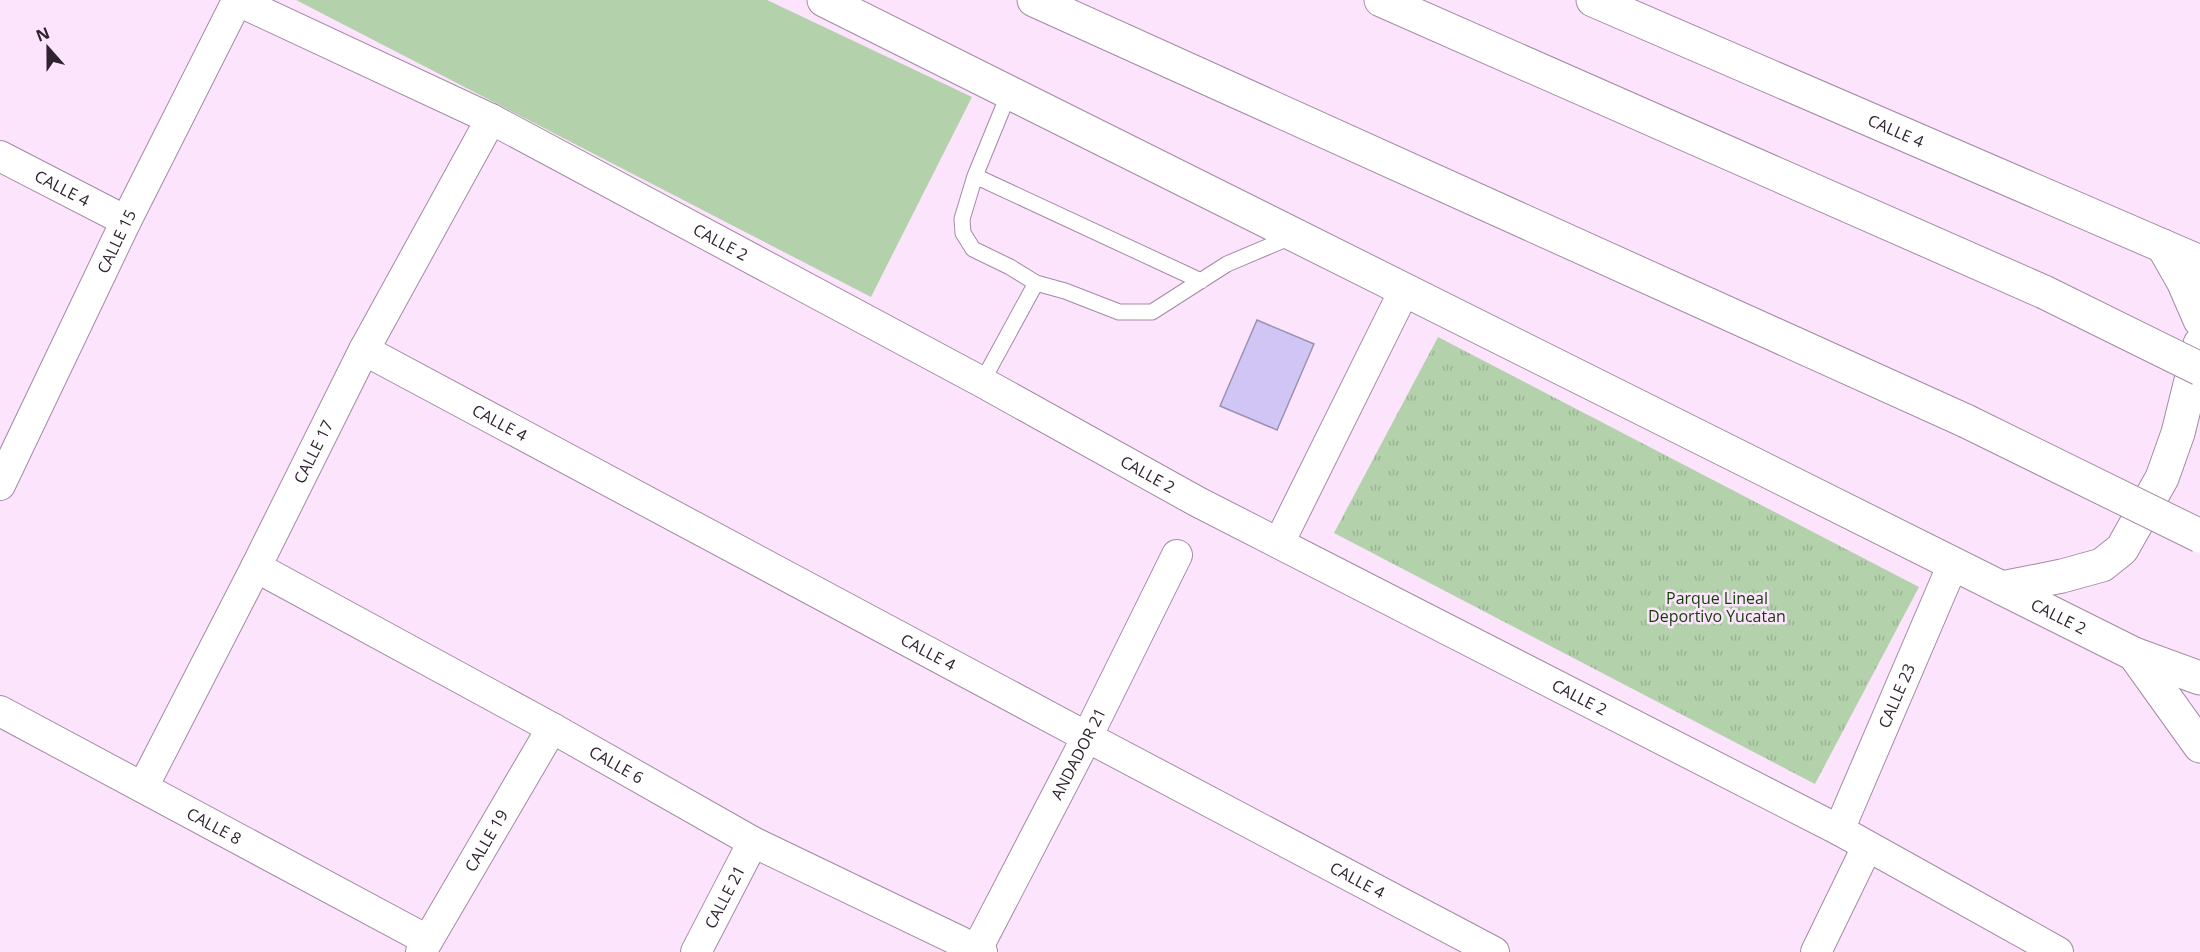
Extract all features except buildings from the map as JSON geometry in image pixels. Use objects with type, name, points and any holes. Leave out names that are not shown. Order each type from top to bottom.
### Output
[{"type":"main road","name":"CALLE 2","points":[[824,0],[2134,654],[2200,678]]},
{"type":"main road","points":[[1034,0],[1966,421],[2200,536]]},
{"type":"main road","points":[[1381,0],[2044,292],[2200,369]]},
{"type":"main road","name":"CALLE 4","points":[[1593,0],[2200,262]]},
{"type":"main road","points":[[2163,246],[2183,281],[2200,320]]},
{"type":"main road","points":[[2002,588],[2102,565],[2122,549],[2162,478],[2178,433],[2200,344]]},
{"type":"main road","points":[[2134,654],[2200,746]]},
{"type":"street","name":"CALLE 2","points":[[237,0],[491,119],[982,382],[1198,502],[1839,830],[2058,952]]},
{"type":"street","name":"CALLE 15","points":[[0,485],[9,445],[126,221],[237,0]]},
{"type":"street","name":"CALLE 17","points":[[143,787],[364,350],[491,119]]},
{"type":"street","name":"CALLE 4","points":[[0,156],[126,221]]},
{"type":"street","points":[[1279,543],[1404,291]]},
{"type":"street","name":"CALLE 4","points":[[364,350],[1087,738],[1494,952]]},
{"type":"street","name":"ANDADOR 21","points":[[979,951],[1177,555]]},
{"type":"street","name":"CALLE 23","points":[[1839,830],[1953,564]]},
{"type":"street","name":"CALLE 6","points":[[256,567],[552,728],[753,842],[979,951]]},
{"type":"street","name":"CALLE 8","points":[[0,711],[143,787],[424,946]]},
{"type":"street","name":"CALLE 19","points":[[424,946],[552,728]]},
{"type":"street","name":"CALLE 21","points":[[696,952],[753,842]]},
{"type":"street","points":[[1816,952],[1867,847]]},
{"type":"lane","points":[[1009,93],[975,176],[962,219],[963,233],[973,249],[1036,283],[1065,291],[1119,312],[1152,312],[1227,264],[1293,236]]},
{"type":"lane","points":[[975,176],[1201,281]]},
{"type":"lane","points":[[982,382],[1036,283]]},
{"type":"green space","points":[[296,0],[767,0],[972,97],[871,297]]},
{"type":"green space","name":"Parque Lineal Deportivo Yucatan","points":[[1438,337],[1919,587],[1815,784],[1334,533]]}]
